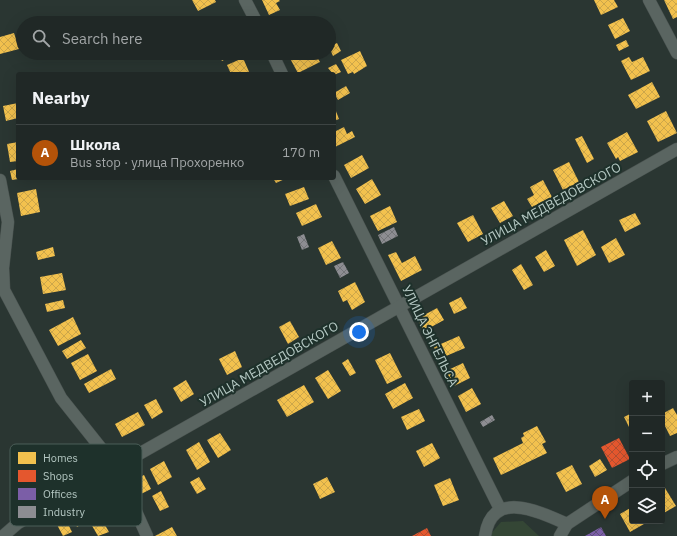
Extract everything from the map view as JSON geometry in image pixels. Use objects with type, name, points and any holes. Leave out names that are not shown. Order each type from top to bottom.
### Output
[{"type":"street","points":[[245,0],[253,16]]},
{"type":"street","points":[[649,0],[677,53]]},
{"type":"street","points":[[275,60],[281,72]]},
{"type":"street","name":"УЛИЦА МЕДВЕДОВСКОГО","points":[[142,452],[677,149]]},
{"type":"street","points":[[0,180],[8,222],[2,266],[2,293],[61,398],[98,444]]},
{"type":"street","name":"УЛИЦА ЭНГЕЛЬСА","points":[[336,180],[500,509]]},
{"type":"street","points":[[665,462],[677,456]]},
{"type":"street","points":[[560,536],[567,524],[629,483]]},
{"type":"street","points":[[484,536],[487,522],[500,509],[515,507],[534,510],[567,524]]},
{"type":"street","points":[[142,525],[147,536]]},
{"type":"street","name":"УЛИЦА МЕДВЕДОВСКОГО","points":[[3,536],[15,526]]},
{"type":"green space","points":[[523,521],[539,536],[489,536],[501,522]]},
{"type":"building: Homes","points":[[192,0],[215,0],[216,2],[198,11]]},
{"type":"building: Homes","points":[[262,0],[279,0],[280,1],[276,3],[280,10],[269,15]]},
{"type":"building: Homes","points":[[594,0],[614,0],[618,7],[601,15]]},
{"type":"building: Homes","points":[[664,0],[677,0],[677,17],[673,19]]},
{"type":"building: Homes","points":[[623,18],[630,31],[615,39],[608,25]]},
{"type":"building: Homes","points":[[14,33],[16,39],[16,50],[0,54],[0,37]]},
{"type":"building: Homes","points":[[626,40],[629,46],[619,51],[616,45]]},
{"type":"building: Homes","points":[[336,44],[341,51],[336,54]]},
{"type":"building: Homes","points":[[360,51],[367,66],[354,74],[353,72],[348,74],[341,60]]},
{"type":"building: Homes","points":[[629,57],[632,62],[643,57],[650,71],[631,80],[621,61]]},
{"type":"building: Homes","points":[[238,60],[244,60],[249,72],[230,72],[227,65]]},
{"type":"building: Homes","points":[[291,60],[319,60],[320,62],[300,72],[297,72]]},
{"type":"building: Homes","points":[[336,64],[341,72],[336,74],[336,72],[331,72],[328,68]]},
{"type":"building: Homes","points":[[652,82],[660,97],[636,109],[628,95]]},
{"type":"building: Homes","points":[[346,86],[350,93],[338,100],[336,92]]},
{"type":"building: Homes","points":[[16,103],[16,118],[6,121],[3,106]]},
{"type":"building: Homes","points":[[336,111],[339,119],[336,120]]},
{"type":"building: Homes","points":[[666,111],[677,133],[658,142],[647,121]]},
{"type":"building: Homes","points":[[344,127],[347,134],[352,131],[355,137],[336,146],[336,131]]},
{"type":"building: Homes","points":[[627,132],[638,152],[620,161],[618,157],[616,159],[607,143]]},
{"type":"building: Homes","points":[[582,136],[594,159],[587,163],[575,139]]},
{"type":"building: Homes","points":[[16,142],[16,161],[10,162],[7,144]]},
{"type":"building: Homes","points":[[362,155],[369,168],[351,178],[344,165]]},
{"type":"building: Homes","points":[[569,162],[579,182],[563,190],[553,170]]},
{"type":"building: Homes","points":[[16,170],[16,179],[12,180],[10,171]]},
{"type":"building: Homes","points":[[372,179],[381,195],[365,204],[356,189]]},
{"type":"building: Homes","points":[[274,180],[283,180],[276,183]]},
{"type":"building: Homes","points":[[543,180],[552,197],[532,207],[527,199],[534,195],[530,187]]},
{"type":"building: Homes","points":[[304,187],[309,199],[290,206],[285,194]]},
{"type":"building: Homes","points":[[36,189],[40,212],[21,216],[17,193]]},
{"type":"building: Homes","points":[[504,201],[513,216],[500,223],[491,208]]},
{"type":"building: Homes","points":[[316,204],[322,217],[302,226],[296,213]]},
{"type":"building: Homes","points":[[390,206],[397,222],[378,231],[370,216]]},
{"type":"building: Homes","points":[[635,213],[641,224],[625,232],[619,220]]},
{"type":"building: Homes","points":[[473,215],[483,234],[468,242],[457,223]]},
{"type":"building: Homes","points":[[583,230],[596,255],[577,266],[564,240]]},
{"type":"building: Homes","points":[[616,238],[625,255],[609,263],[601,247]]},
{"type":"building: Homes","points":[[332,241],[341,258],[326,265],[318,248]]},
{"type":"building: Homes","points":[[53,247],[55,256],[38,260],[36,252]]},
{"type":"building: Homes","points":[[546,250],[555,266],[544,272],[535,257]]},
{"type":"building: Homes","points":[[396,252],[402,263],[415,256],[422,270],[401,281],[388,255]]},
{"type":"building: Homes","points":[[521,264],[533,285],[524,290],[512,270]]},
{"type":"building: Homes","points":[[62,273],[66,290],[43,294],[40,277]]},
{"type":"building: Homes","points":[[355,282],[365,302],[352,310],[347,300],[343,302],[338,291]]},
{"type":"building: Homes","points":[[461,297],[467,308],[454,314],[449,303]]},
{"type":"building: Homes","points":[[63,300],[65,308],[47,312],[45,304]]},
{"type":"building: Homes","points":[[437,308],[444,320],[424,331],[417,319]]},
{"type":"building: Homes","points":[[73,317],[81,334],[58,346],[49,330]]},
{"type":"building: Homes","points":[[290,321],[299,337],[288,344],[279,327]]},
{"type":"building: Homes","points":[[459,336],[465,348],[439,359],[434,347]]},
{"type":"building: Homes","points":[[81,340],[86,348],[67,359],[62,351]]},
{"type":"building: Homes","points":[[235,351],[242,367],[227,375],[219,359]]},
{"type":"building: Homes","points":[[390,353],[402,377],[387,384],[375,360]]},
{"type":"building: Homes","points":[[88,354],[97,371],[80,380],[71,363]]},
{"type":"building: Homes","points":[[348,359],[356,373],[350,376],[342,363]]},
{"type":"building: Homes","points":[[463,363],[470,378],[454,386],[446,371]]},
{"type":"building: Homes","points":[[111,369],[116,379],[89,393],[84,384]]},
{"type":"building: Homes","points":[[328,370],[341,391],[328,399],[315,378]]},
{"type":"building: Homes","points":[[186,380],[194,394],[181,402],[173,388]]},
{"type":"building: Homes","points":[[405,383],[413,398],[393,409],[385,394]]},
{"type":"building: Homes","points":[[304,385],[314,402],[287,417],[277,400]]},
{"type":"building: Homes","points":[[472,388],[481,404],[466,412],[458,396]]},
{"type":"building: Homes","points":[[156,399],[163,412],[152,419],[144,405]]},
{"type":"building: Homes","points":[[673,408],[677,415],[677,433],[670,436],[665,426],[665,412]]},
{"type":"building: Homes","points":[[419,409],[425,421],[407,430],[401,417]]},
{"type":"building: Homes","points":[[138,412],[145,425],[122,437],[115,424]]},
{"type":"building: Homes","points":[[629,414],[629,427],[624,417]]},
{"type":"building: Homes","points":[[537,426],[546,442],[542,444],[547,453],[501,475],[493,458],[523,443],[521,438],[524,436],[523,433]]},
{"type":"building: Homes","points":[[220,433],[231,450],[218,458],[207,440]]},
{"type":"building: Homes","points":[[199,442],[210,462],[197,470],[186,450]]},
{"type":"building: Homes","points":[[432,443],[440,458],[424,467],[416,451]]},
{"type":"building: Homes","points":[[600,459],[607,470],[595,477],[589,466]]},
{"type":"building: Homes","points":[[164,461],[172,477],[158,485],[150,469]]},
{"type":"building: Homes","points":[[572,465],[582,484],[566,492],[556,473]]},
{"type":"building: Homes","points":[[144,475],[151,489],[142,494],[142,476]]},
{"type":"building: Homes","points":[[199,477],[206,489],[197,494],[190,482]]},
{"type":"building: Homes","points":[[327,477],[335,492],[320,499],[313,484]]},
{"type":"building: Homes","points":[[450,478],[459,500],[443,506],[434,485]]},
{"type":"building: Homes","points":[[665,488],[676,506],[665,512]]},
{"type":"building: Homes","points":[[161,491],[169,507],[160,511],[152,496]]},
{"type":"building: Homes","points":[[629,509],[629,524],[644,524],[630,532],[620,514]]},
{"type":"building: Homes","points":[[58,526],[69,526],[72,532],[63,536]]},
{"type":"building: Homes","points":[[92,526],[106,526],[109,532],[98,536]]},
{"type":"building: Homes","points":[[172,527],[177,536],[155,536]]},
{"type":"building: Shops","points":[[619,438],[629,460],[612,468],[601,447]]},
{"type":"building: Shops","points":[[427,528],[431,536],[412,536]]},
{"type":"building: Offices","points":[[601,527],[606,536],[585,536]]},
{"type":"building: Industry","points":[[394,227],[398,236],[382,244],[378,235]]},
{"type":"building: Industry","points":[[304,234],[309,247],[302,250],[297,237]]},
{"type":"building: Industry","points":[[343,262],[349,273],[340,278],[334,266]]},
{"type":"building: Industry","points":[[492,415],[495,420],[483,427],[480,422]]},
{"type":"place","name":"Школа","points":[[605,519]]}]
